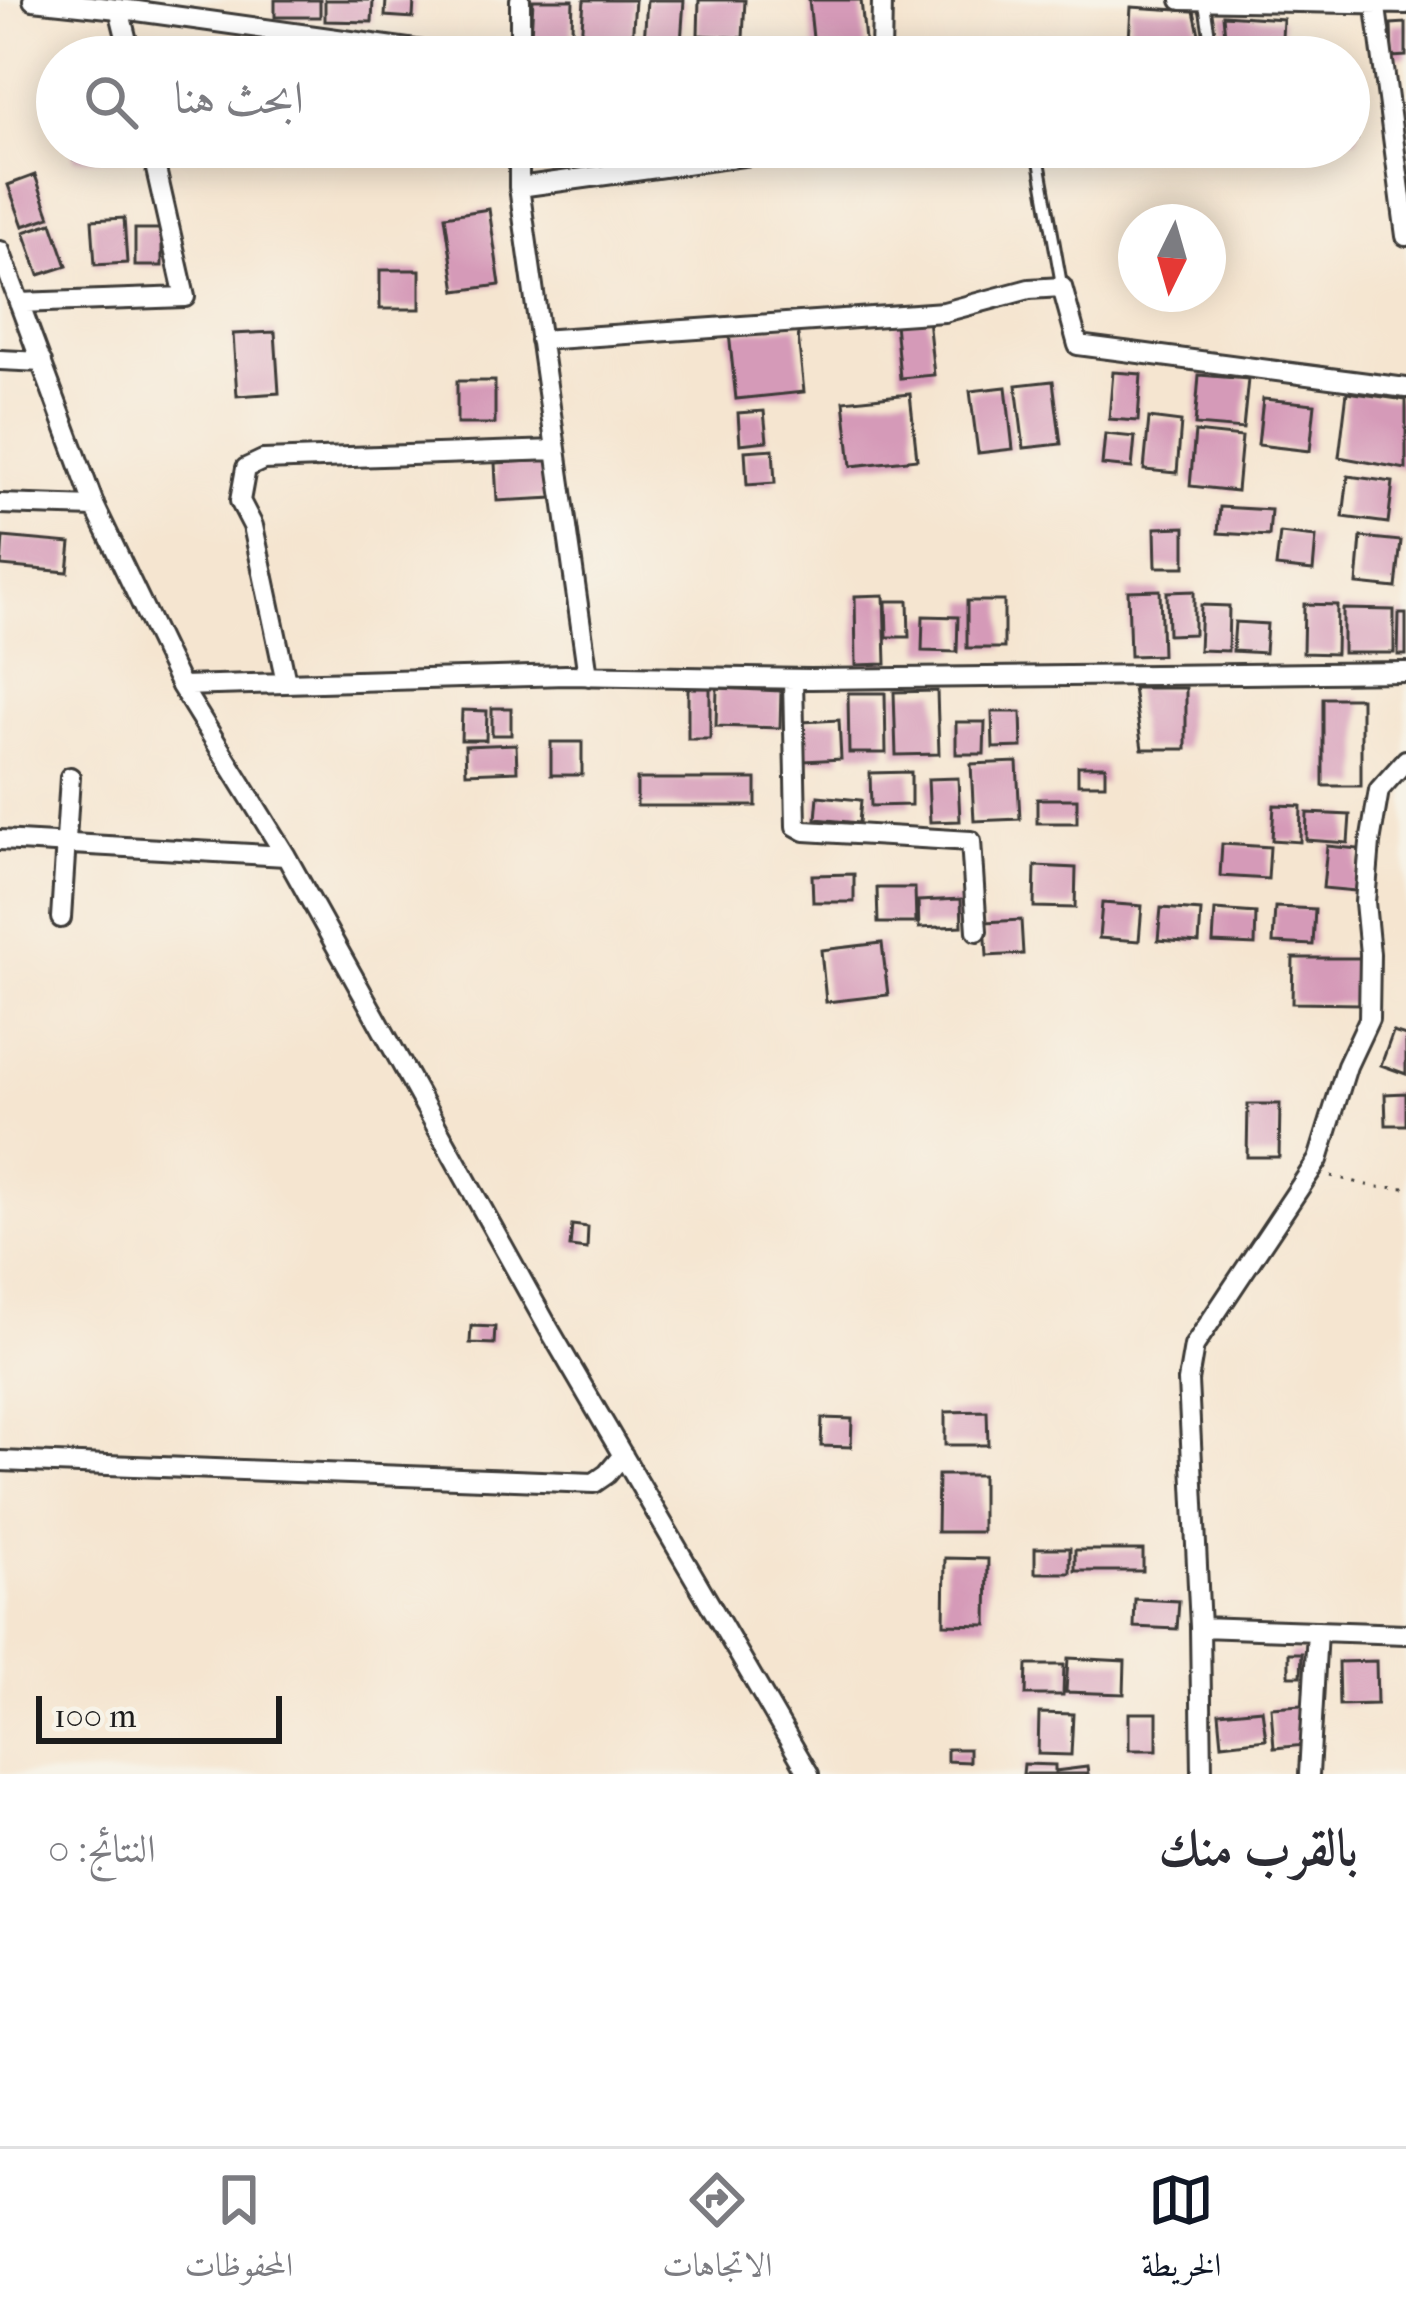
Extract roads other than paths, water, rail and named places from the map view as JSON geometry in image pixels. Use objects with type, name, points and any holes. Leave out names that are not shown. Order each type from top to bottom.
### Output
[{"type":"street","points":[[33,0],[131,6],[328,36]]},
{"type":"street","points":[[520,0],[520,36]]},
{"type":"street","points":[[881,36],[882,0]]},
{"type":"street","points":[[1180,0],[1406,4]]},
{"type":"street","points":[[1375,3],[1406,236]]},
{"type":"street","points":[[19,303],[185,297],[157,168]]},
{"type":"street","points":[[519,168],[588,676]]},
{"type":"street","points":[[519,188],[660,168]]},
{"type":"street","points":[[0,251],[95,507],[182,686],[286,856],[549,1329],[809,1774]]},
{"type":"street","points":[[540,340],[944,312],[1029,289],[1062,287],[1078,345],[1406,388]]},
{"type":"street","points":[[0,360],[41,362]]},
{"type":"street","points":[[286,682],[253,526],[240,501],[246,468],[263,460],[556,450]]},
{"type":"street","points":[[0,504],[95,507]]},
{"type":"street","points":[[182,686],[588,676],[793,680],[1406,672]]},
{"type":"street","points":[[793,680],[796,826],[805,831],[971,841],[977,931]]},
{"type":"street","points":[[1202,1774],[1188,1382],[1193,1346],[1318,1160],[1347,1066],[1369,1019],[1365,902],[1378,790],[1406,760]]},
{"type":"street","points":[[61,919],[70,777]]},
{"type":"street","points":[[0,840],[286,856]]},
{"type":"street","points":[[0,1461],[594,1483],[623,1455]]},
{"type":"street","points":[[1200,1627],[1406,1634]]},
{"type":"street","points":[[1310,1774],[1317,1631]]},
{"type":"lane","points":[[1204,1],[1210,36]]},
{"type":"lane","points":[[1041,168],[1062,287]]}]
